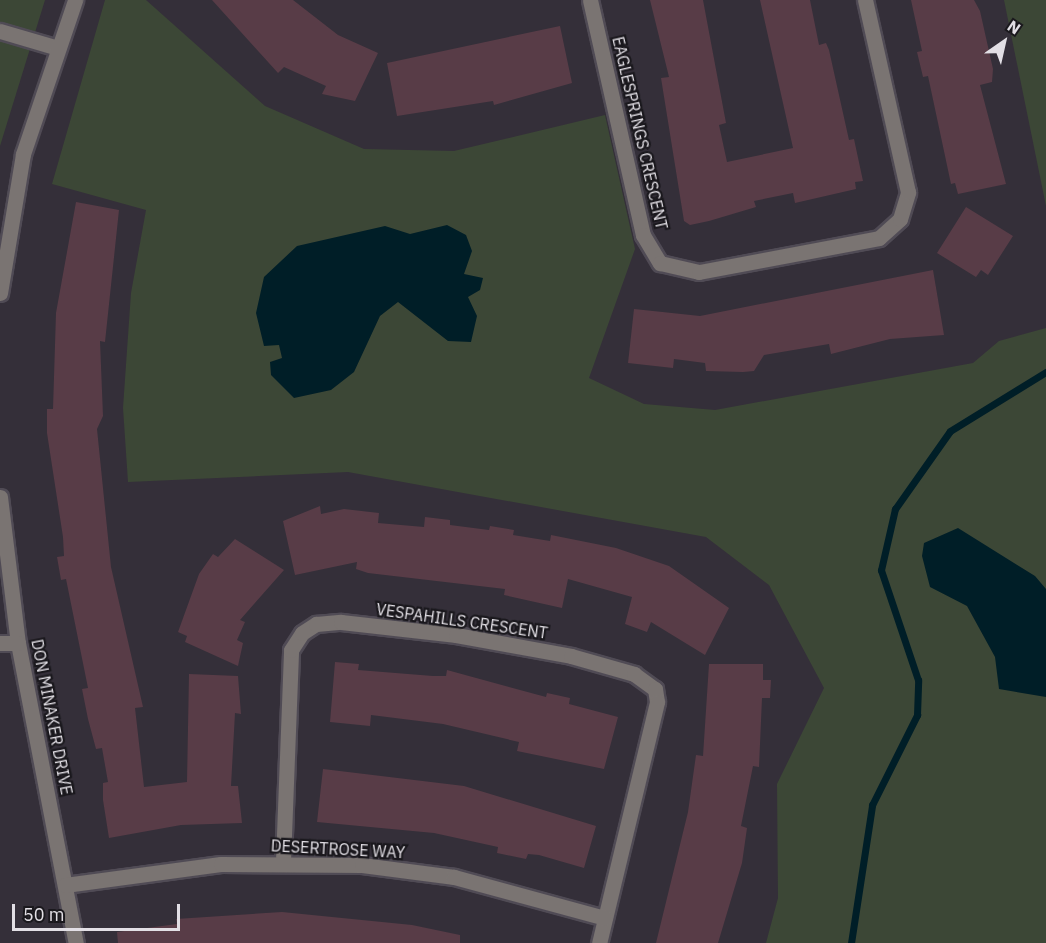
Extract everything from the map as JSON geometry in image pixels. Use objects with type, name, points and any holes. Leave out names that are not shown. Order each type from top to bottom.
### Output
[{"type":"street","points":[[0,293],[23,154],[75,0]]},
{"type":"street","name":"EAGLESPRINGS CRESCENT","points":[[590,0],[643,235],[660,263],[699,272],[879,238],[900,219],[908,192],[865,0]]},
{"type":"street","points":[[0,31],[58,48]]},
{"type":"street","name":"DON MINAKER DRIVE","points":[[0,497],[18,643],[76,943]]},
{"type":"street","name":"VESPAHILLS CRESCENT","points":[[283,861],[291,650],[302,633],[316,624],[341,622],[523,645],[634,674],[655,689],[656,720],[599,943]]},
{"type":"street","points":[[0,643],[18,643]]},
{"type":"street","name":"DESERTROSE WAY","points":[[65,885],[196,866],[283,861],[454,877],[605,918]]},
{"type":"green space","points":[[0,0],[45,0],[0,146]]},
{"type":"green space","points":[[105,0],[146,0],[265,106],[364,149],[454,151],[605,115],[635,249],[589,378],[644,404],[715,410],[973,363],[999,341],[1046,328],[1046,943],[766,943],[778,898],[777,784],[824,688],[769,585],[706,537],[348,472],[128,482],[123,408],[131,293],[146,210],[52,184]]},
{"type":"green space","points":[[1004,0],[1046,0],[1046,206]]},
{"type":"water","points":[[447,225],[466,235],[472,251],[464,274],[483,278],[480,290],[468,297],[477,316],[471,342],[448,341],[398,302],[380,316],[354,372],[331,390],[294,398],[271,375],[270,362],[282,358],[279,345],[264,346],[256,313],[264,277],[297,246],[385,226],[410,234]]},
{"type":"water","points":[[958,528],[1035,576],[1046,589],[1046,697],[999,689],[995,657],[967,606],[930,587],[922,556],[924,543]]},
{"type":"building","points":[[212,0],[293,0],[338,35],[378,53],[355,101],[322,94],[326,86],[284,67],[278,73]]},
{"type":"building","points":[[650,0],[703,0],[726,123],[719,125],[727,162],[793,148],[760,0],[810,0],[819,45],[826,43],[829,50],[849,140],[854,139],[863,181],[855,182],[856,189],[795,203],[793,193],[754,201],[756,207],[709,221],[690,225],[684,221],[661,78],[669,77]]},
{"type":"building","points":[[911,0],[974,0],[980,11],[993,69],[992,82],[980,85],[1006,184],[958,194],[955,183],[951,184],[928,76],[923,77],[917,52],[922,51]]},
{"type":"building","points":[[560,26],[572,83],[494,105],[493,101],[397,116],[387,63]]},
{"type":"building","points":[[76,202],[119,210],[105,342],[100,341],[103,416],[97,429],[111,567],[143,707],[135,708],[144,787],[187,782],[189,674],[238,676],[241,714],[235,713],[231,786],[238,786],[242,823],[181,825],[109,838],[103,800],[103,783],[108,782],[102,748],[96,749],[88,719],[82,689],[88,688],[66,579],[61,580],[57,557],[64,556],[63,537],[47,433],[47,409],[53,409],[56,313]]},
{"type":"building","points":[[966,207],[1013,236],[988,275],[981,270],[976,277],[937,253]]},
{"type":"building","points":[[933,270],[944,335],[890,339],[831,354],[829,344],[764,355],[754,371],[743,372],[706,371],[705,363],[674,359],[673,368],[628,363],[634,309],[700,316]]},
{"type":"building","points":[[320,506],[321,514],[344,509],[379,513],[378,523],[424,527],[425,517],[450,520],[450,525],[489,530],[490,526],[514,530],[513,535],[550,541],[551,535],[616,548],[669,566],[729,608],[705,655],[651,622],[647,632],[625,624],[632,597],[568,579],[562,608],[504,595],[505,589],[368,573],[356,569],[357,562],[295,575],[283,521]]},
{"type":"building","points":[[235,539],[284,570],[240,620],[245,622],[237,640],[243,643],[238,666],[185,642],[187,636],[178,632],[199,574],[213,554],[218,557]]},
{"type":"building","points":[[335,662],[359,664],[358,670],[433,676],[446,676],[447,670],[546,697],[547,693],[570,698],[569,704],[618,717],[604,769],[517,751],[519,742],[443,724],[371,715],[370,726],[330,722]]},
{"type":"building","points":[[709,664],[763,664],[763,680],[771,680],[770,698],[762,698],[759,767],[753,766],[741,826],[747,828],[742,863],[718,943],[656,943],[688,812],[696,755],[703,756]]},
{"type":"building","points":[[323,769],[464,786],[596,826],[584,868],[539,855],[528,854],[526,859],[497,853],[498,847],[434,833],[317,822]]},
{"type":"building","points":[[282,912],[412,925],[460,935],[460,943],[118,943],[117,932],[177,924],[176,919]]},
{"type":"waterway","points":[[851,943],[872,805],[917,715],[918,680],[881,570],[895,509],[950,431],[1046,372]]}]
